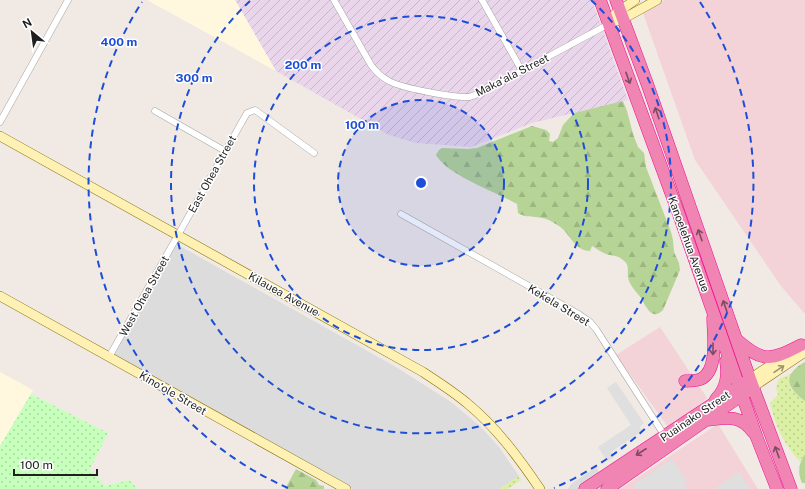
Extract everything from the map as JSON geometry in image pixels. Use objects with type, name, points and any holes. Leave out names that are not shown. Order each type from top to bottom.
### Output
[{"type":"highway","name":"Kanoelehua Avenue","points":[[600,0],[722,334],[757,438],[777,489]]},
{"type":"highway","name":"Kanoelehua Avenue","points":[[619,10],[648,86],[751,383],[791,489]]},
{"type":"highway","points":[[685,381],[703,378],[712,367],[713,310]]},
{"type":"highway","points":[[709,407],[724,389],[727,380],[728,371],[722,334]]},
{"type":"highway","points":[[736,339],[754,353],[767,357],[781,355],[804,346]]},
{"type":"highway","name":"Puainako Street","points":[[585,489],[705,420],[751,383]]},
{"type":"highway","name":"Puainako Street","points":[[607,489],[709,407],[741,390]]},
{"type":"highway","points":[[705,420],[737,419],[748,426],[757,438]]},
{"type":"street","points":[[0,122],[68,0]]},
{"type":"street","name":"Maka‘ala Street","points":[[334,0],[378,74],[390,82],[456,97],[470,97],[484,92],[608,22]]},
{"type":"street","points":[[482,0],[522,71]]},
{"type":"street","points":[[608,22],[619,10],[635,0]]},
{"type":"street","points":[[619,10],[657,0]]},
{"type":"street","name":"East Ohea Street","points":[[178,235],[247,113],[255,110],[314,153]]},
{"type":"street","points":[[155,111],[225,150]]},
{"type":"street","name":"Kilauea Avenue","points":[[0,136],[423,372],[469,404],[495,430],[520,460],[540,489]]},
{"type":"street","name":"Kekela Street","points":[[401,214],[577,313],[590,322],[668,440]]},
{"type":"street","name":"West Ohea Street","points":[[109,357],[178,235]]},
{"type":"street","name":"Kinoʻole Street","points":[[0,296],[346,489]]},
{"type":"street","name":"Puainako Street","points":[[751,383],[804,346]]},
{"type":"street","points":[[520,460],[546,489]]},
{"type":"shaded area","points":[[147,0],[235,0],[276,71]]},
{"type":"shaded area","points":[[235,0],[592,0],[628,100],[532,123],[471,147],[416,143],[389,135],[276,71]]},
{"type":"shaded area","points":[[665,0],[805,0],[805,314],[781,286],[695,160],[643,13]]},
{"type":"shaded area","points":[[178,245],[396,367],[451,402],[480,426],[499,447],[519,476],[500,489],[353,489],[116,357],[114,352],[173,247]]},
{"type":"shaded area","points":[[660,327],[707,398],[689,413],[668,427],[616,355]]},
{"type":"shaded area","points":[[0,372],[33,390],[0,446]]},
{"type":"shaded area","points":[[616,382],[644,423],[640,427],[642,431],[611,452],[614,457],[607,461],[598,447],[631,425],[607,388]]},
{"type":"shaded area","points":[[718,424],[758,489],[620,489]]},
{"type":"shaded area","points":[[672,459],[687,481],[683,483],[687,489],[636,489],[633,485]]},
{"type":"shaded area","points":[[596,467],[610,489],[568,489],[571,484]]},
{"type":"shaded area","points":[[739,472],[750,489],[714,489]]},
{"type":"green space","points":[[623,101],[638,147],[644,153],[646,167],[671,232],[674,252],[679,263],[680,270],[663,310],[655,314],[649,311],[631,285],[628,277],[627,266],[621,258],[606,254],[592,246],[590,251],[580,248],[559,226],[551,221],[539,217],[521,215],[518,213],[517,204],[451,170],[442,163],[436,155],[442,148],[477,148],[532,126],[546,130],[550,134],[549,141],[553,142],[558,138],[563,125],[574,113]]},
{"type":"green space","points":[[805,362],[805,401],[794,391],[789,381],[793,372]]},
{"type":"green space","points":[[793,373],[789,382],[791,389],[805,401],[805,454],[800,462],[789,448],[781,434],[770,403],[778,395],[776,388],[779,379]]},
{"type":"green space","points":[[31,394],[108,433],[90,469],[105,486],[129,480],[138,489],[0,489],[0,446]]},
{"type":"green space","points":[[805,454],[805,483],[802,483],[799,468]]},
{"type":"green space","points":[[296,469],[316,480],[319,485],[324,486],[324,489],[285,489]]},
{"type":"green space","points":[[519,476],[521,480],[508,489],[500,489]]}]
